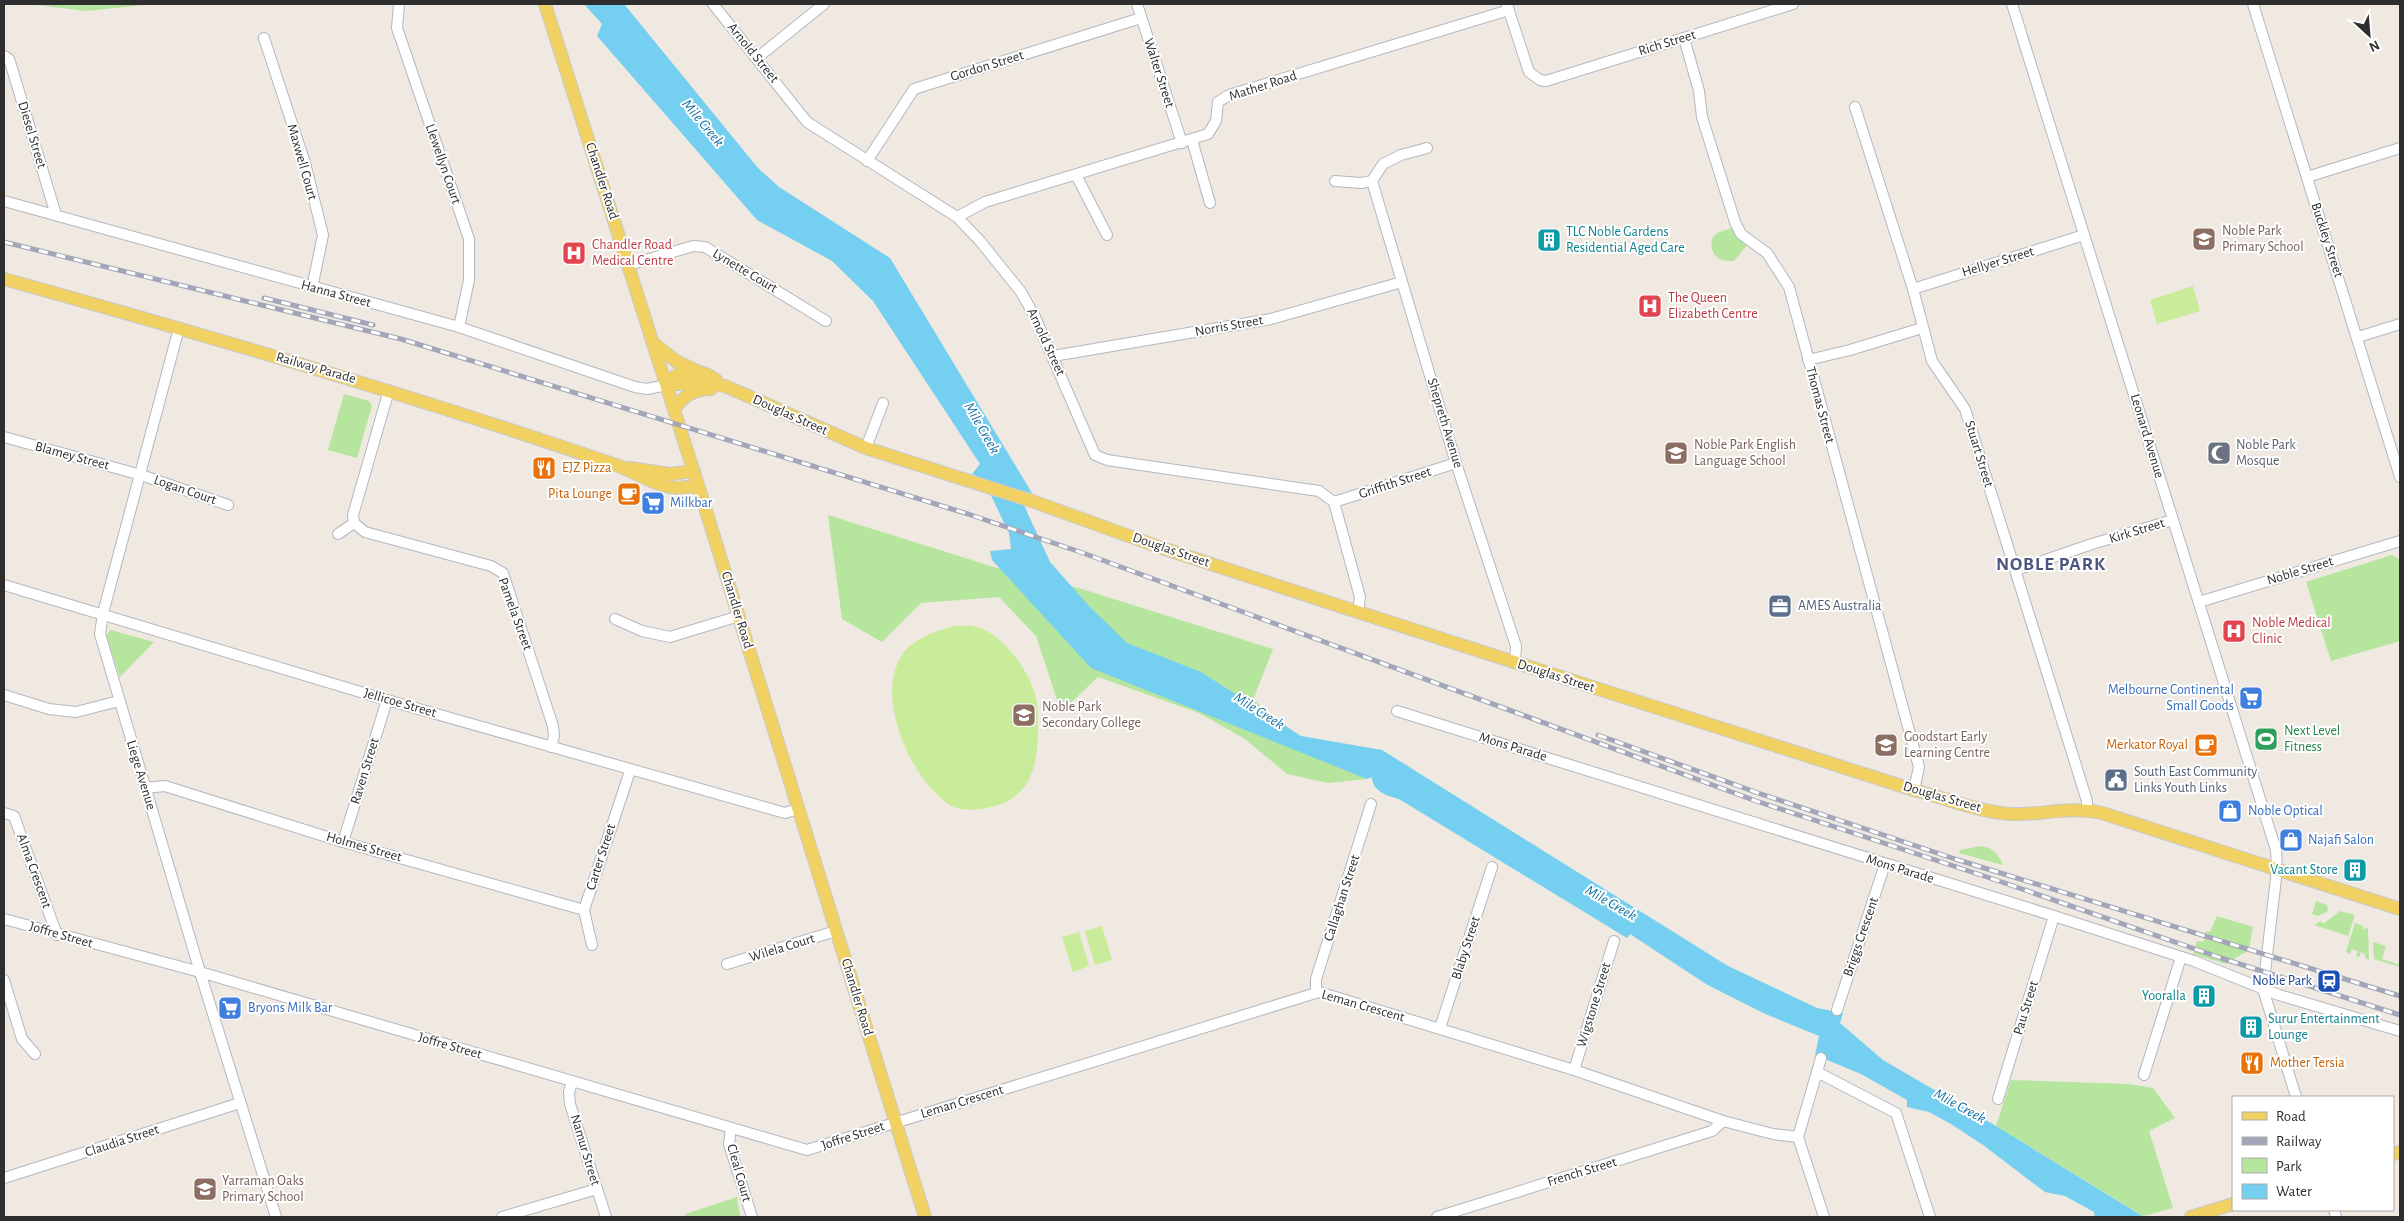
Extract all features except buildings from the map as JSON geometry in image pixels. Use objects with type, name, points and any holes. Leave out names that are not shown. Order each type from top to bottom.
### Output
[{"type":"main road","name":"Chandler Road","points":[[545,4],[694,470],[925,1217]]},
{"type":"main road","name":"Railway Parade","points":[[4,279],[389,390],[625,468],[673,474],[694,470]]},
{"type":"main road","name":"Douglas Street","points":[[653,343],[676,361],[728,387],[866,448],[980,486],[1032,501],[1162,548],[1515,663],[1914,790],[1997,813],[2014,814],[2087,809],[2400,909]]},
{"type":"main road","points":[[667,386],[680,372],[688,370],[702,373]]},
{"type":"main road","name":"Douglas Street","points":[[667,386],[699,382],[728,387]]},
{"type":"main road","points":[[674,408],[686,396],[698,390],[728,387]]},
{"type":"main road","name":"Railway Parade","points":[[625,468],[646,480],[670,488],[684,489],[698,485]]},
{"type":"main road","points":[[2191,1217],[2232,1204]]},
{"type":"street","name":"Llewellyn Court","points":[[399,4],[397,28],[469,239],[469,280],[459,327]]},
{"type":"street","name":"Arnold Street","points":[[713,4],[807,122],[957,217],[980,241],[1021,292],[1053,356],[1095,455],[1106,460],[1319,491],[1334,502]]},
{"type":"street","points":[[757,58],[824,4]]},
{"type":"street","name":"Walter Street","points":[[1137,4],[1210,203]]},
{"type":"street","name":"Rich Street","points":[[1508,7],[1529,72],[1540,80],[1546,81],[1794,4]]},
{"type":"street","name":"Leonard Avenue","points":[[2012,4],[2276,850],[2277,870],[2263,989]]},
{"type":"street","name":"Buckley Street","points":[[2253,4],[2400,477]]},
{"type":"street","name":"Mather Road","points":[[957,217],[985,202],[1208,134],[1216,122],[1218,102],[1229,95],[1508,7]]},
{"type":"street","name":"Gordon Street","points":[[867,161],[914,89],[1141,18]]},
{"type":"street","name":"Maxwell Court","points":[[264,38],[304,163],[323,235],[312,288]]},
{"type":"street","name":"Thomas Street","points":[[1684,38],[1699,91],[1702,117],[1735,222],[1741,234],[1767,254],[1789,287],[1836,466],[1857,531],[1919,767],[1914,790]]},
{"type":"street","name":"Diesel Street","points":[[4,56],[11,65],[56,215]]},
{"type":"street","name":"Stuart Street","points":[[1855,107],[1913,289],[1922,328],[1936,369],[1965,409],[2085,796],[2087,809]]},
{"type":"street","points":[[1335,181],[1361,184],[1372,181],[1383,164],[1401,155],[1427,148]]},
{"type":"street","points":[[2307,177],[2400,148]]},
{"type":"street","points":[[1076,175],[1107,235]]},
{"type":"street","name":"Shepreth Avenue","points":[[1372,181],[1456,463],[1516,646],[1515,663]]},
{"type":"street","name":"Hanna Street","points":[[4,200],[312,288],[459,327],[635,386],[650,389],[667,386]]},
{"type":"street","name":"Hellyer Street","points":[[1913,289],[2084,235]]},
{"type":"street","name":"Lynette Court","points":[[628,265],[693,246],[705,247],[826,321]]},
{"type":"street","name":"Norris Street","points":[[1053,356],[1271,319],[1402,282]]},
{"type":"street","points":[[2358,337],[2400,324]]},
{"type":"street","name":"Liege Avenue","points":[[179,328],[103,613],[100,634],[200,972],[276,1217]]},
{"type":"street","points":[[1808,360],[1850,350],[1922,328]]},
{"type":"street","points":[[338,534],[354,523],[353,515],[389,390]]},
{"type":"street","points":[[866,448],[883,403]]},
{"type":"street","name":"Blamey Street","points":[[4,437],[141,475]]},
{"type":"street","name":"Griffith Street","points":[[1334,502],[1456,463]]},
{"type":"street","name":"Logan Court","points":[[141,475],[228,505]]},
{"type":"street","points":[[1334,502],[1360,597],[1358,612]]},
{"type":"street","name":"Kirk Street","points":[[2016,570],[2092,544],[2173,520]]},
{"type":"street","name":"Pamela Street","points":[[354,523],[365,532],[491,566],[502,573],[553,726],[554,736],[551,748]]},
{"type":"street","name":"Noble Street","points":[[2199,602],[2400,541]]},
{"type":"street","name":"Jellicoe Street","points":[[4,585],[630,771],[785,813],[798,809]]},
{"type":"street","points":[[614,619],[642,631],[670,637],[739,616]]},
{"type":"street","points":[[4,695],[49,709],[76,712],[119,701]]},
{"type":"street","name":"Raven Street","points":[[343,842],[388,700]]},
{"type":"street","name":"Mons Parade","points":[[1397,711],[2054,916],[2181,957],[2263,989],[2357,1020],[2400,1031]]},
{"type":"street","name":"Carter Street","points":[[584,910],[630,771]]},
{"type":"street","name":"Holmes Street","points":[[145,788],[166,786],[343,842],[584,910]]},
{"type":"street","name":"Callaghan Street","points":[[1316,992],[1316,979],[1372,804]]},
{"type":"street","name":"Alma Crescent","points":[[4,813],[14,816],[57,935]]},
{"type":"street","name":"Briggs Crescent","points":[[1837,1010],[1886,864]]},
{"type":"street","name":"Blaby Street","points":[[1440,1028],[1492,867]]},
{"type":"street","points":[[584,910],[592,945]]},
{"type":"street","name":"Pau Street","points":[[1998,1100],[2054,916]]},
{"type":"street","name":"Joffre Street","points":[[4,919],[57,935],[200,972],[807,1150],[896,1123]]},
{"type":"street","name":"Wilela Court","points":[[727,964],[836,931]]},
{"type":"street","name":"Wigstone Street","points":[[1574,1070],[1614,941]]},
{"type":"street","points":[[2144,1076],[2181,957]]},
{"type":"street","points":[[4,980],[22,1039],[36,1054]]},
{"type":"street","points":[[2263,989],[2296,1096]]},
{"type":"street","name":"Leman Crescent","points":[[896,1123],[1316,992],[1326,993],[1574,1070],[1723,1121],[1773,1134],[1782,1141],[1799,1140]]},
{"type":"street","points":[[1821,1058],[1799,1140],[1824,1217]]},
{"type":"street","points":[[1817,1072],[1896,1113],[1930,1217]]},
{"type":"street","name":"Namur Street","points":[[572,1082],[569,1092],[570,1104],[606,1217]]},
{"type":"street","name":"Claudia Street","points":[[4,1178],[240,1103]]},
{"type":"street","name":"French Street","points":[[1437,1217],[1712,1131],[1723,1121]]},
{"type":"street","name":"Cleal Court","points":[[730,1128],[729,1144],[752,1217]]},
{"type":"street","points":[[502,1217],[597,1188]]},
{"type":"green space","points":[[28,4],[154,4],[86,11]]},
{"type":"green space","points":[[1732,228],[1735,236],[1747,245],[1734,261],[1726,261],[1716,256],[1711,245],[1713,237]]},
{"type":"green space","points":[[2193,286],[2200,311],[2157,324],[2150,300]]},
{"type":"green space","points":[[344,394],[369,401],[372,406],[357,458],[328,450]]},
{"type":"green space","points":[[828,515],[994,567],[1082,589],[1273,649],[1253,700],[1299,736],[1369,776],[1367,779],[1328,783],[1287,774],[1245,739],[1199,713],[1098,677],[1061,712],[1036,636],[999,597],[921,603],[882,642],[842,619]]},
{"type":"green space","points":[[2392,555],[2400,560],[2400,641],[2331,661],[2306,582]]},
{"type":"green space","points":[[953,626],[970,626],[983,629],[1004,644],[1014,655],[1029,679],[1037,702],[1037,748],[1031,774],[1026,785],[1018,794],[1008,801],[995,806],[960,809],[950,805],[936,793],[922,777],[910,758],[901,737],[895,715],[892,693],[894,673],[902,655],[906,649],[918,640]]},
{"type":"green space","points":[[111,630],[154,642],[120,677],[106,635]]},
{"type":"green space","points":[[1981,846],[1995,852],[2003,865],[1959,853],[1960,850]]},
{"type":"green space","points":[[2316,901],[2327,905],[2328,911],[2318,916],[2312,914]]},
{"type":"green space","points":[[2340,911],[2355,915],[2348,936],[2314,925],[2321,921],[2323,924]]},
{"type":"green space","points":[[2217,916],[2253,927],[2249,950],[2226,964],[2193,954],[2197,941],[2203,942],[2206,931],[2210,932]]},
{"type":"green space","points":[[2355,923],[2363,926],[2363,929],[2368,928],[2369,960],[2361,952],[2359,957],[2356,956],[2358,951],[2352,949],[2350,954],[2346,952]]},
{"type":"green space","points":[[1102,926],[1112,960],[1095,965],[1085,931]]},
{"type":"green space","points":[[1079,932],[1089,966],[1073,972],[1062,937]]},
{"type":"green space","points":[[2373,942],[2386,946],[2382,959],[2400,965],[2400,967],[2374,959]]},
{"type":"green space","points":[[2011,1080],[2129,1084],[2153,1088],[2175,1118],[2149,1131],[2173,1208],[2143,1216],[1996,1126]]},
{"type":"green space","points":[[737,1197],[740,1217],[686,1217],[685,1214]]},
{"type":"water","name":"Mile Creek","points":[[584,4],[624,4],[758,168],[779,187],[890,258],[1032,493],[1017,490],[1050,562],[1089,606],[1127,643],[1201,672],[1301,736],[1382,750],[1728,966],[1817,1008],[1843,1013],[1840,1023],[1883,1060],[1996,1126],[2144,1217],[2095,1217],[2094,1212],[2065,1196],[2045,1192],[1983,1145],[1951,1124],[1929,1112],[1907,1107],[1907,1100],[1861,1074],[1815,1055],[1819,1036],[1763,1013],[1706,984],[1630,934],[1627,938],[1399,799],[1381,792],[1375,786],[1372,777],[1367,779],[1091,668],[992,560],[990,551],[1011,549],[1009,533],[983,479],[972,474],[980,464],[873,301],[832,261],[757,220],[597,36],[602,24]]},
{"type":"railway","points":[[4,242],[401,339],[968,514],[1083,553],[1756,801],[1996,880],[2221,958],[2400,1015]]},
{"type":"railway","points":[[264,298],[373,325]]},
{"type":"railway","points":[[1598,735],[1758,793],[1955,859],[2400,996]]},
{"type":"place","name":"Noble Park Primary School","points":[[2204,239]]},
{"type":"place","name":"TLC Noble Gardens Residential Aged Care","points":[[1549,240]]},
{"type":"place","name":"Chandler Road Medical Centre","points":[[574,253]]},
{"type":"place","name":"The Queen Elizabeth Centre","points":[[1650,306]]},
{"type":"place","name":"Noble Park English Language School","points":[[1676,453]]},
{"type":"place","name":"Noble Park Mosque","points":[[2219,453]]},
{"type":"place","name":"EJZ Pizza","points":[[544,468]]},
{"type":"place","name":"Pita Lounge","points":[[629,494]]},
{"type":"place","name":"Milkbar","points":[[653,503]]},
{"type":"place","name":"AMES Australia","points":[[1780,606]]},
{"type":"place","name":"Noble Medical Clinic","points":[[2234,631]]},
{"type":"place","name":"Melbourne Continental Small Goods","points":[[2251,698]]},
{"type":"place","name":"Noble Park Secondary College","points":[[1024,715]]},
{"type":"place","name":"Next Level Fitness","points":[[2266,739]]},
{"type":"place","name":"Goodstart Early Learning Centre","points":[[1886,745]]},
{"type":"place","name":"Merkator Royal","points":[[2206,745]]},
{"type":"place","name":"South East Community Links Youth Links","points":[[2116,780]]},
{"type":"place","name":"Noble Optical","points":[[2230,811]]},
{"type":"place","name":"Najafi Salon","points":[[2291,840]]},
{"type":"place","name":"Vacant Store","points":[[2355,870]]},
{"type":"place","name":"Noble Park","points":[[2329,981]]},
{"type":"place","name":"Yooralla","points":[[2204,996]]},
{"type":"place","name":"Bryons Milk Bar","points":[[230,1008]]},
{"type":"place","name":"Surur Entertainment Lounge","points":[[2251,1027]]},
{"type":"place","name":"Mother Tersia","points":[[2252,1063]]},
{"type":"place","name":"Yarraman Oaks Primary School","points":[[205,1189]]},
{"type":"district","name":"NOBLE PARK","points":[[2051,564]]}]
